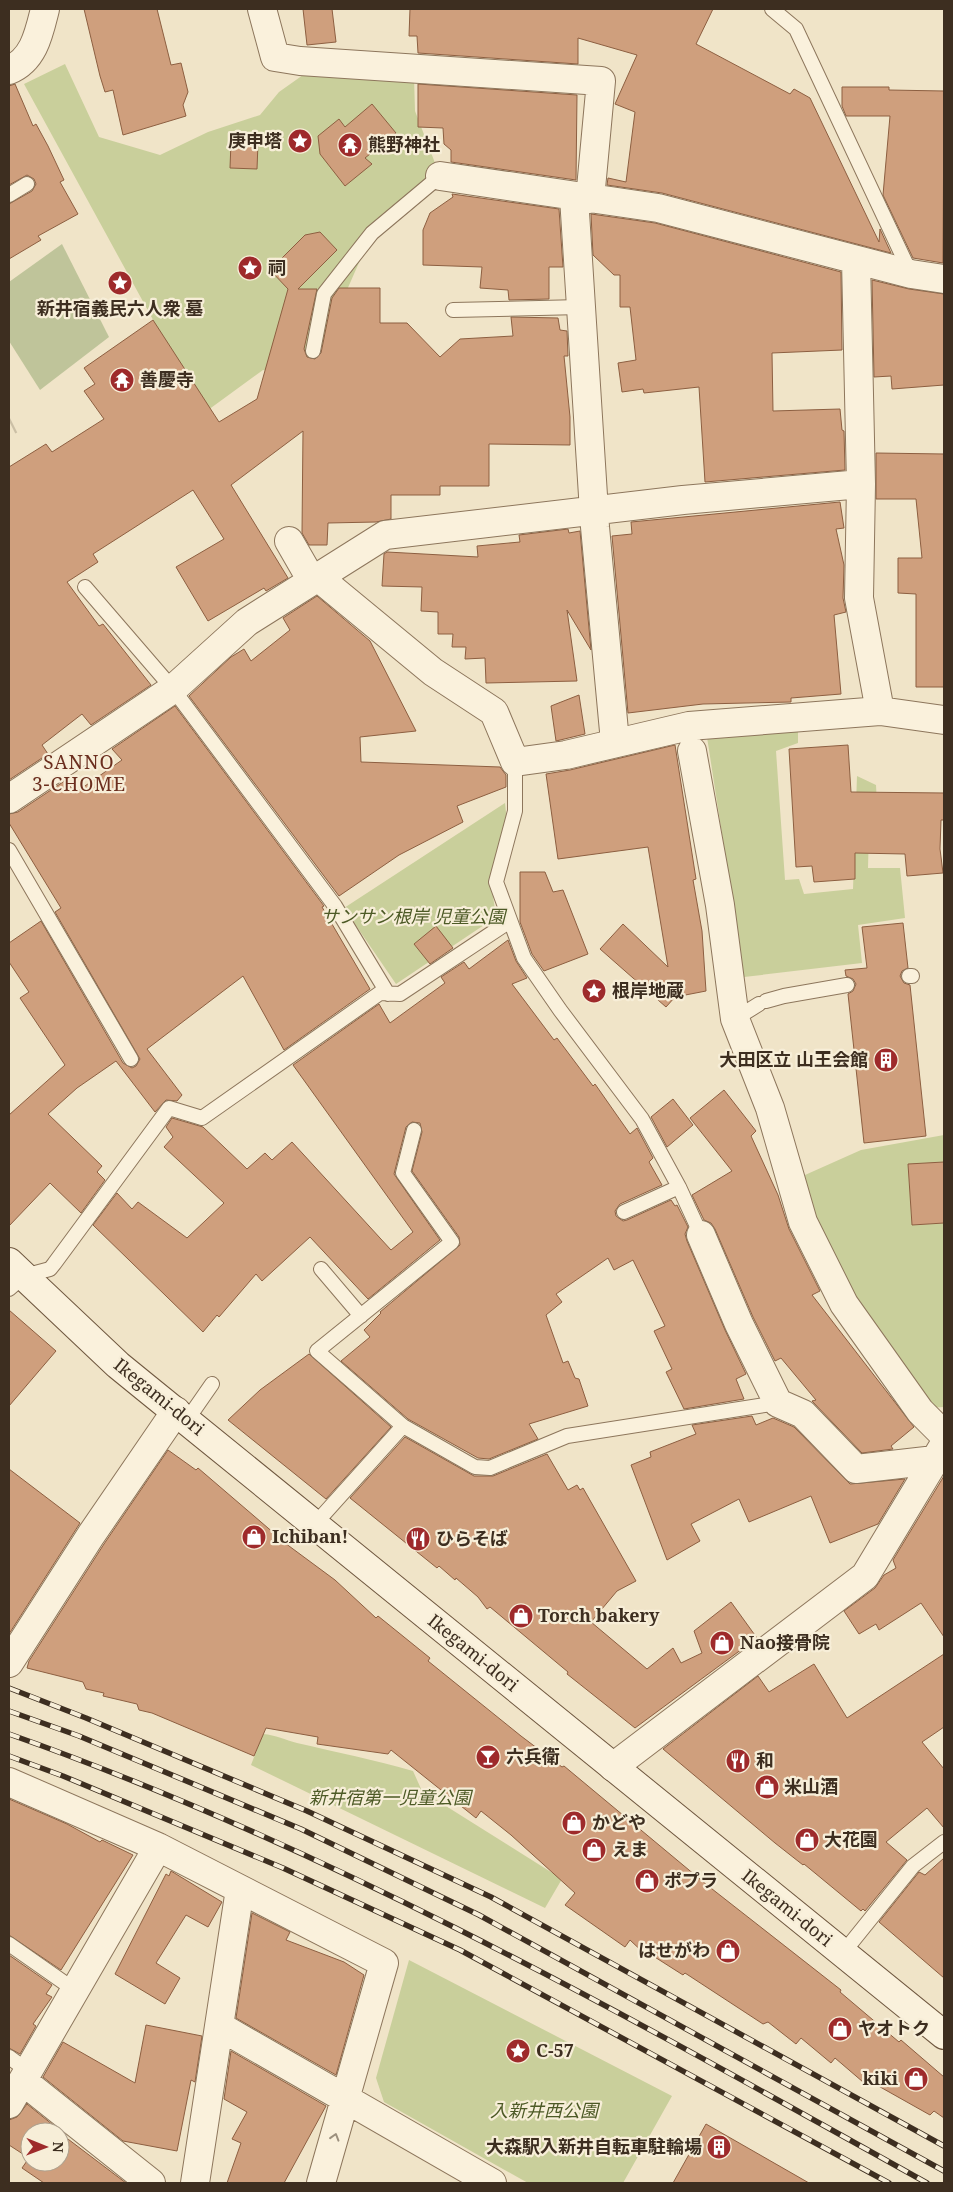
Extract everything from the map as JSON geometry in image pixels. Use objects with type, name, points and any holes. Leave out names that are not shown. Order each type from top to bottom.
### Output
[{"type":"street","points":[[9,70],[20,66],[38,40],[45,9]]},
{"type":"street","points":[[262,9],[268,59],[601,81],[582,198],[581,307],[594,511],[615,742]]},
{"type":"street","points":[[440,176],[658,208],[911,274],[944,280]]},
{"type":"street","points":[[856,260],[854,390],[861,484],[859,598],[880,711]]},
{"type":"street","points":[[9,799],[173,689],[247,622],[385,535],[594,511],[683,496],[861,484]]},
{"type":"street","points":[[289,541],[308,574],[319,578],[433,672],[494,712],[515,762],[566,755],[689,726],[880,711],[944,720]]},
{"type":"street","points":[[692,751],[720,904],[735,1019],[770,1108],[803,1222],[844,1304],[920,1411],[939,1420]]},
{"type":"street","points":[[701,1235],[738,1324],[778,1403],[803,1414],[856,1469],[939,1453]]},
{"type":"street","name":"Ikegami-dori","points":[[14,1276],[118,1365],[944,2035]]},
{"type":"street","points":[[9,1663],[92,1535],[181,1416]]},
{"type":"street","points":[[613,1767],[865,1576],[939,1453]]},
{"type":"street","points":[[9,1782],[158,1847],[384,1963],[347,2100],[321,2183]]},
{"type":"street","points":[[9,2104],[20,2070],[76,1991],[158,1847]]},
{"type":"street","points":[[195,2183],[240,1889]]},
{"type":"street","points":[[219,2026],[492,2183]]},
{"type":"street","points":[[20,2070],[151,2183]]},
{"type":"lane","points":[[772,9],[796,29],[911,274]]},
{"type":"lane","points":[[313,351],[324,294],[372,233],[440,176]]},
{"type":"lane","points":[[9,196],[26,184]]},
{"type":"lane","points":[[453,310],[581,307]]},
{"type":"lane","points":[[85,587],[173,689],[335,906],[388,994]]},
{"type":"lane","points":[[515,762],[515,811],[496,882],[524,958],[642,1119],[679,1187],[701,1235]]},
{"type":"lane","points":[[9,850],[130,1059]]},
{"type":"lane","points":[[14,1276],[50,1269],[168,1108],[202,1118],[380,993],[400,994],[510,921]]},
{"type":"lane","points":[[735,1019],[763,1003],[784,996],[847,985]]},
{"type":"lane","points":[[414,1130],[403,1173],[452,1242],[317,1351],[403,1426],[475,1467],[490,1468],[566,1436],[778,1403]]},
{"type":"lane","points":[[624,1212],[679,1187]]},
{"type":"lane","points":[[321,1269],[361,1316]]},
{"type":"lane","points":[[181,1416],[212,1384]]},
{"type":"lane","points":[[315,1524],[403,1426]]},
{"type":"lane","points":[[842,1952],[913,1866],[944,1842]]},
{"type":"lane","points":[[9,1944],[76,1991]]},
{"type":"green space","points":[[65,64],[99,137],[160,155],[208,132],[260,115],[279,92],[303,75],[414,77],[415,111],[440,176],[372,233],[307,381],[263,370],[204,413],[24,84]]},
{"type":"green space","points":[[62,244],[109,337],[40,390],[9,341],[9,282]]},
{"type":"green space","points":[[798,719],[798,743],[776,751],[785,880],[799,879],[804,894],[853,889],[857,776],[876,785],[878,823],[869,829],[868,868],[900,868],[905,918],[858,925],[862,963],[744,977],[705,724]]},
{"type":"green space","name":"サンサン根岸 児童公園","points":[[505,803],[507,821],[491,882],[496,917],[396,984],[344,908]]},
{"type":"green space","points":[[944,1135],[944,1162],[908,1165],[912,1225],[944,1223],[944,1407],[927,1408],[845,1299],[796,1179],[861,1150]]},
{"type":"green space","name":"新井宿第一児童公園","points":[[263,1734],[413,1771],[422,1791],[562,1879],[545,1908],[251,1765]]},
{"type":"green space","name":"入新井西公園","points":[[409,1960],[672,2096],[623,2183],[528,2183],[384,2102],[376,2078]]},
{"type":"building","points":[[84,9],[157,9],[171,65],[181,63],[188,92],[183,105],[186,116],[123,135],[113,90],[105,92],[100,76]]},
{"type":"building","points":[[303,9],[332,9],[336,42],[307,45]]},
{"type":"building","points":[[410,9],[713,9],[696,44],[790,94],[794,89],[810,98],[879,242],[880,229],[891,253],[662,193],[607,185],[608,178],[626,182],[635,112],[615,104],[637,55],[578,38],[578,64],[418,53],[417,36],[409,36]]},
{"type":"building","points":[[15,84],[33,126],[36,124],[48,146],[64,180],[60,182],[78,214],[38,236],[41,240],[9,259],[9,204],[32,191],[36,184],[34,179],[27,175],[9,185],[9,86]]},
{"type":"building","points":[[418,84],[577,95],[576,180],[451,162],[451,150],[444,144],[443,128],[418,127]]},
{"type":"building","points":[[842,87],[889,87],[889,90],[944,91],[943,263],[913,258],[883,195],[890,116],[846,116],[842,106]]},
{"type":"building","points":[[372,104],[396,133],[365,158],[372,164],[345,186],[320,154],[318,136],[339,119],[345,127]]},
{"type":"building","points":[[231,142],[258,143],[257,169],[230,168]]},
{"type":"building","points":[[452,194],[559,209],[563,267],[549,267],[549,299],[509,300],[508,290],[480,288],[482,267],[423,265],[423,230],[430,213],[453,197]]},
{"type":"building","points":[[591,214],[655,223],[841,272],[842,350],[772,353],[773,411],[840,409],[842,430],[844,431],[845,470],[705,482],[699,387],[644,393],[643,389],[622,392],[618,363],[636,360],[630,307],[620,307],[620,275],[614,275],[593,255]]},
{"type":"building","points":[[320,232],[337,250],[298,289],[317,289],[304,349],[307,357],[315,359],[321,353],[332,298],[339,288],[380,288],[380,323],[407,323],[440,357],[460,339],[513,336],[511,317],[558,318],[560,330],[567,331],[568,356],[564,356],[570,417],[570,445],[489,444],[489,486],[440,486],[440,495],[391,495],[391,519],[376,522],[328,523],[327,545],[309,545],[302,533],[303,431],[231,485],[288,578],[266,591],[264,588],[208,621],[176,567],[224,539],[193,490],[93,554],[98,562],[67,582],[99,626],[103,624],[151,685],[91,725],[82,714],[42,745],[48,754],[9,780],[9,467],[46,444],[52,452],[104,419],[84,391],[95,384],[84,368],[153,320],[219,422],[257,399],[288,289],[270,270],[305,235]]},
{"type":"building","points":[[872,280],[909,289],[944,294],[944,385],[892,389],[891,376],[874,377]]},
{"type":"building","points":[[876,453],[944,454],[944,687],[916,687],[916,594],[898,593],[898,558],[922,558],[916,499],[876,499]]},
{"type":"building","points":[[840,502],[844,528],[836,529],[844,565],[843,598],[846,612],[834,615],[841,694],[791,698],[791,702],[703,704],[628,713],[612,536],[632,534],[631,522]]},
{"type":"building","points":[[568,529],[569,533],[580,531],[591,650],[567,610],[577,681],[486,683],[485,658],[465,659],[466,647],[452,647],[453,634],[438,634],[438,612],[421,611],[422,587],[382,586],[384,554],[387,552],[478,557],[477,546],[520,542],[519,535]]},
{"type":"building","points":[[317,596],[370,641],[416,731],[360,737],[361,762],[500,767],[506,775],[506,787],[457,806],[463,822],[399,855],[339,896],[189,696],[231,657],[244,649],[251,661],[290,630],[283,618]]},
{"type":"building","points":[[579,695],[585,734],[556,741],[551,706]]},
{"type":"building","points":[[175,706],[324,906],[322,907],[370,989],[284,1050],[243,976],[147,1049],[182,1095],[177,1101],[166,1100],[155,1112],[116,1061],[77,1088],[48,1114],[102,1166],[97,1172],[105,1180],[81,1213],[50,1183],[9,1226],[9,1115],[65,1065],[20,998],[29,992],[9,962],[9,943],[41,921],[123,1063],[132,1068],[136,1066],[140,1059],[55,912],[61,908],[9,823],[9,814],[18,812],[66,780],[75,793],[122,760],[112,749]]},
{"type":"building","points":[[675,745],[696,879],[693,880],[702,931],[706,991],[675,997],[666,1007],[600,949],[623,924],[668,967],[648,847],[558,859],[546,774]]},
{"type":"building","points":[[848,745],[851,792],[944,793],[944,820],[941,820],[940,849],[943,873],[907,876],[905,854],[855,853],[855,879],[814,882],[812,866],[796,867],[789,749]]},
{"type":"building","points":[[520,872],[545,872],[553,892],[563,890],[588,954],[544,971],[532,954],[520,922]]},
{"type":"building","name":"大田区立 山王会館","points":[[903,923],[908,968],[902,971],[900,976],[904,983],[910,985],[926,1136],[864,1143],[848,994],[853,991],[856,984],[853,979],[846,976],[845,970],[867,968],[862,927]]},
{"type":"building","points":[[436,926],[453,948],[430,964],[414,944]]},
{"type":"building","points":[[508,940],[516,961],[527,978],[512,984],[554,1040],[557,1038],[593,1086],[595,1084],[630,1134],[637,1128],[653,1158],[649,1162],[662,1185],[620,1204],[615,1211],[616,1216],[623,1221],[671,1200],[675,1206],[677,1205],[688,1227],[685,1234],[687,1241],[746,1374],[736,1379],[744,1399],[684,1409],[666,1372],[672,1369],[654,1331],[665,1326],[633,1260],[614,1270],[608,1258],[556,1294],[562,1302],[546,1315],[563,1363],[568,1361],[575,1378],[579,1379],[588,1406],[529,1424],[538,1439],[489,1459],[478,1458],[408,1419],[341,1361],[370,1337],[364,1330],[380,1312],[460,1245],[459,1237],[412,1171],[422,1132],[420,1123],[412,1122],[406,1127],[394,1174],[440,1240],[368,1299],[310,1237],[262,1281],[256,1274],[219,1317],[217,1315],[203,1332],[93,1225],[117,1193],[132,1209],[138,1202],[187,1238],[224,1203],[164,1147],[173,1137],[166,1127],[172,1118],[203,1127],[247,1169],[265,1153],[272,1160],[292,1142],[391,1250],[413,1232],[293,1065],[379,1004],[390,1023],[445,983],[441,977],[464,962],[469,969]]},
{"type":"building","points":[[724,1090],[756,1131],[751,1136],[778,1195],[789,1229],[820,1291],[812,1295],[914,1427],[891,1446],[893,1449],[862,1453],[812,1401],[816,1400],[781,1358],[775,1361],[753,1317],[715,1229],[711,1223],[704,1220],[692,1195],[732,1171],[690,1118]]},
{"type":"building","points":[[673,1099],[693,1125],[667,1147],[651,1117]]},
{"type":"building","points":[[944,1162],[944,1223],[912,1225],[908,1164]]},
{"type":"building","points":[[9,1310],[56,1351],[9,1406]]},
{"type":"building","points":[[309,1354],[391,1427],[326,1499],[228,1420],[260,1390]]},
{"type":"building","points":[[752,1416],[756,1425],[773,1418],[794,1427],[850,1484],[905,1479],[878,1524],[830,1543],[811,1496],[749,1522],[739,1499],[691,1524],[700,1541],[667,1560],[631,1465],[651,1457],[650,1452],[696,1434],[692,1425]]},
{"type":"building","points":[[405,1437],[474,1476],[493,1476],[547,1454],[568,1490],[577,1485],[580,1490],[583,1488],[636,1581],[617,1591],[591,1622],[647,1669],[673,1648],[681,1663],[702,1653],[694,1631],[731,1602],[757,1638],[635,1728],[567,1674],[568,1672],[490,1607],[487,1609],[478,1597],[456,1578],[455,1580],[439,1566],[437,1568],[350,1498]]},
{"type":"building","points":[[168,1450],[196,1470],[198,1468],[289,1546],[335,1580],[376,1618],[378,1616],[430,1658],[428,1661],[521,1736],[562,1767],[564,1766],[707,1885],[841,1990],[840,1992],[899,2042],[901,2040],[944,2077],[944,2118],[934,2111],[930,2115],[866,2079],[863,2082],[835,2058],[831,2063],[801,2038],[796,2044],[768,2022],[763,2024],[685,1973],[683,1975],[650,1954],[648,1957],[630,1940],[625,1947],[565,1905],[575,1893],[511,1835],[481,1811],[476,1818],[391,1750],[388,1754],[317,1744],[318,1737],[266,1728],[254,1756],[152,1713],[139,1710],[137,1704],[103,1696],[104,1693],[86,1689],[83,1682],[27,1668],[29,1661],[104,1544]]},
{"type":"building","points":[[9,1469],[80,1523],[9,1634]]},
{"type":"building","points":[[944,1476],[944,1637],[921,1603],[879,1630],[876,1624],[859,1634],[844,1611],[875,1588],[884,1575],[896,1568],[893,1560]]},
{"type":"building","points":[[944,1654],[944,1727],[922,1742],[944,1769],[944,1828],[927,1808],[886,1842],[907,1860],[865,1911],[863,1909],[861,1911],[804,1864],[775,1843],[663,1749],[758,1676],[769,1692],[814,1664],[847,1718]]},
{"type":"building","points":[[9,1799],[67,1824],[100,1842],[102,1840],[133,1855],[61,1970],[9,1935]]},
{"type":"building","points":[[944,1858],[944,1978],[879,1922],[919,1872],[925,1875]]},
{"type":"building","points":[[171,1871],[222,1902],[208,1927],[186,1915],[156,1963],[180,1978],[165,2004],[115,1974],[166,1874],[169,1876]]},
{"type":"building","points":[[252,1913],[290,1932],[286,1940],[344,1962],[364,1975],[336,2075],[236,2018]]},
{"type":"building","points":[[9,1955],[52,1985],[46,1994],[52,1997],[33,2024],[36,2026],[20,2054],[9,2048]]},
{"type":"building","points":[[146,2025],[202,2036],[195,2082],[191,2080],[177,2151],[123,2141],[43,2077],[63,2042],[135,2083]]},
{"type":"building","points":[[231,2051],[326,2106],[284,2183],[227,2183],[241,2143],[232,2139],[247,2112],[224,2099]]},
{"type":"building","points":[[27,2104],[49,2122],[20,2122],[20,2152],[9,2145],[9,2120],[17,2117]]},
{"type":"building","name":"大森駅入新井自転車駐輪場","points":[[706,2124],[809,2183],[673,2183]]},
{"type":"building","points":[[70,2141],[126,2183],[44,2183],[28,2172],[70,2172]]},
{"type":"railway","points":[[9,1688],[86,1718],[307,1811],[491,1897],[944,2146]]},
{"type":"railway","points":[[9,1711],[79,1736],[301,1829],[479,1915],[944,2171]]},
{"type":"railway","points":[[9,1734],[129,1779],[247,1829],[363,1882],[591,1998],[927,2183]]},
{"type":"railway","points":[[9,1756],[63,1776],[283,1868],[460,1950],[889,2183]]},
{"type":"place","name":"庚申塔","points":[[300,141]]},
{"type":"place","name":"熊野神社","points":[[350,145]]},
{"type":"place","name":"祠","points":[[250,268]]},
{"type":"place","name":"新井宿義民六人衆 墓","points":[[120,283]]},
{"type":"place","name":"善慶寺","points":[[122,380]]},
{"type":"place","name":"根岸地蔵","points":[[594,991]]},
{"type":"place","name":"大田区立 山王会館","points":[[886,1060]]},
{"type":"place","name":"Ichiban!","points":[[254,1537]]},
{"type":"place","name":"ひらそば","points":[[418,1539]]},
{"type":"place","name":"Torch bakery","points":[[521,1616]]},
{"type":"place","name":"Nao接骨院","points":[[722,1643]]},
{"type":"place","name":"六兵衛","points":[[488,1757]]},
{"type":"place","name":"和","points":[[738,1761]]},
{"type":"place","name":"米山酒","points":[[767,1787]]},
{"type":"place","name":"かどや","points":[[574,1823]]},
{"type":"place","name":"大花園","points":[[807,1840]]},
{"type":"place","name":"えま","points":[[594,1850]]},
{"type":"place","name":"ポプラ","points":[[647,1881]]},
{"type":"place","name":"はせがわ","points":[[728,1951]]},
{"type":"place","name":"ヤオトク","points":[[840,2029]]},
{"type":"place","name":"C-57","points":[[518,2051]]},
{"type":"place","name":"kiki","points":[[916,2079]]},
{"type":"place","name":"大森駅入新井自転車駐輪場","points":[[719,2147]]},
{"type":"district","name":"SANNO 3-CHOME","points":[[79,773]]}]
